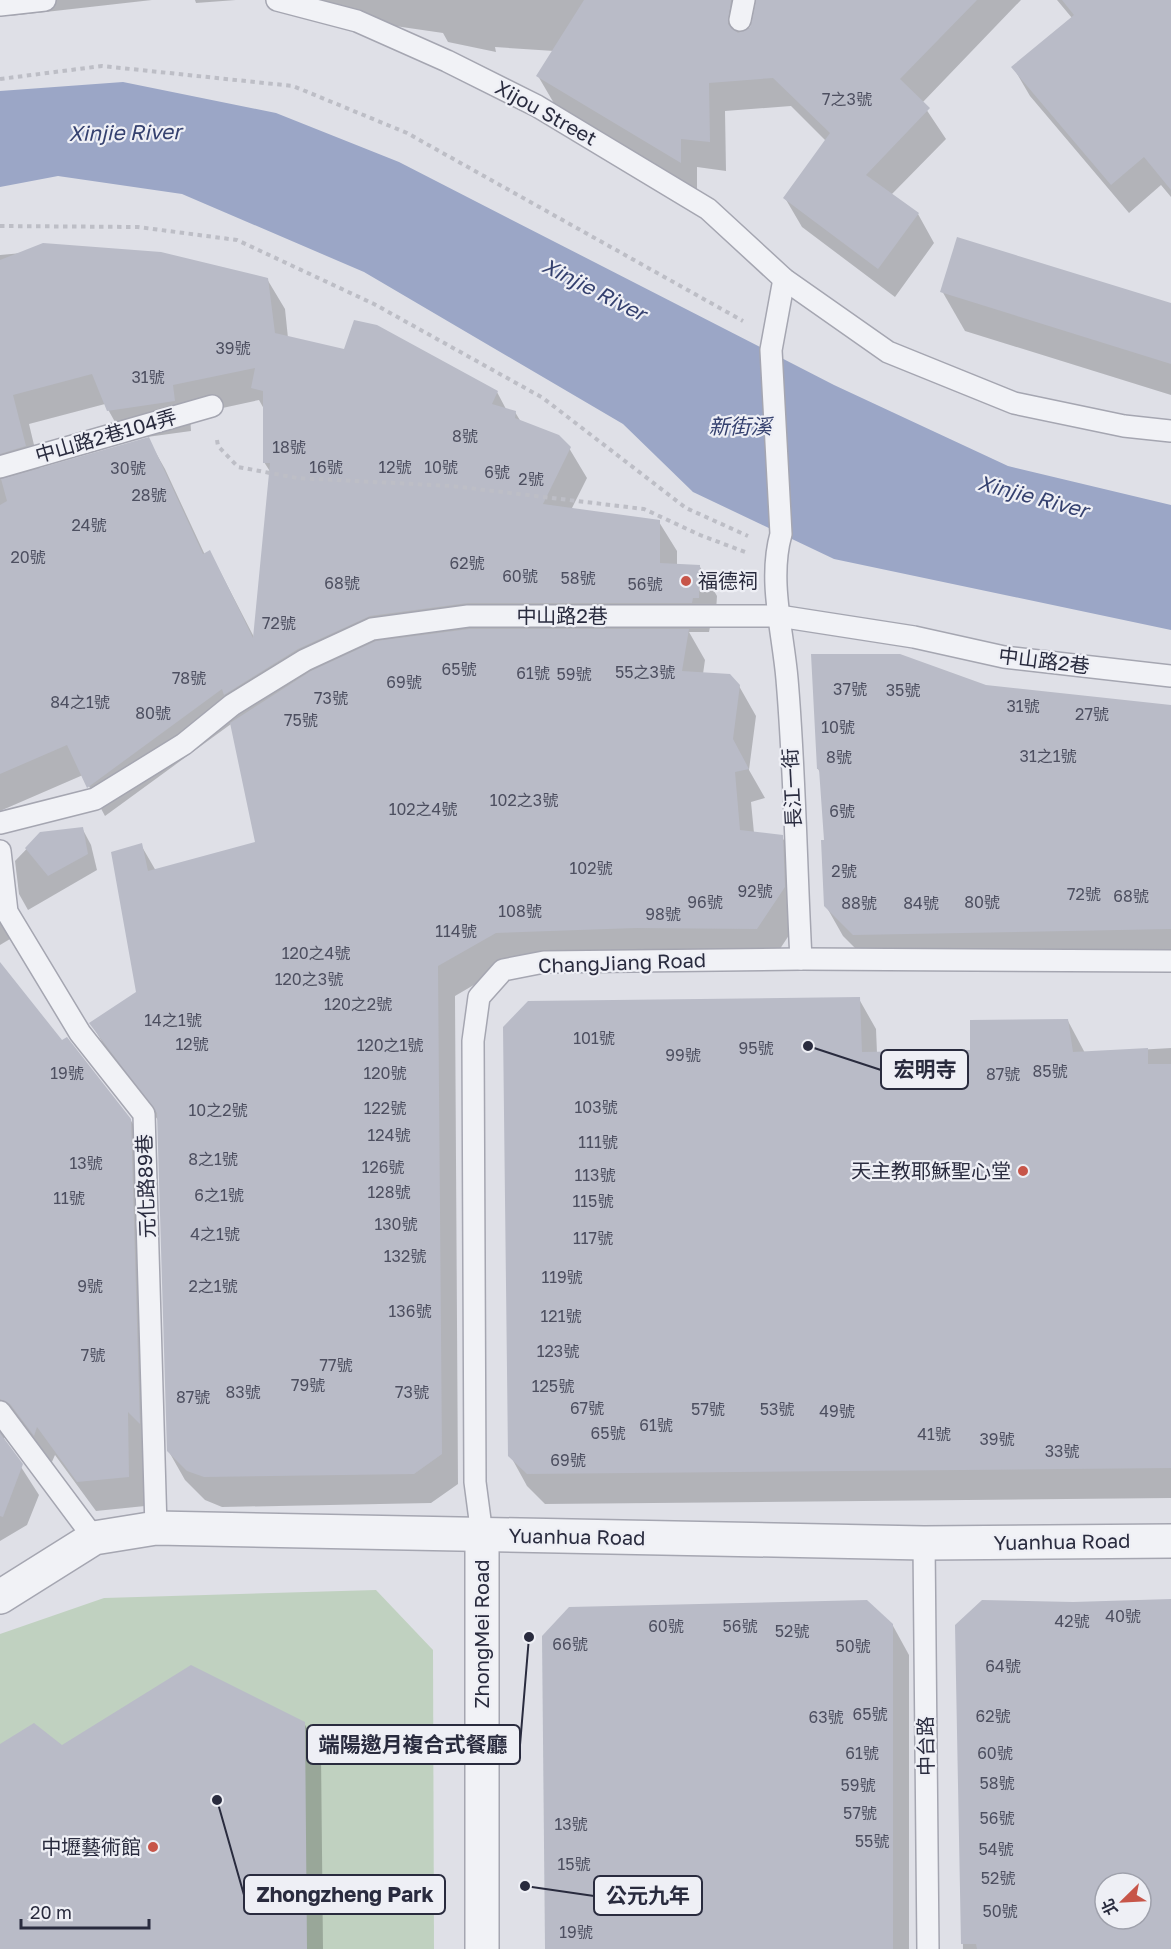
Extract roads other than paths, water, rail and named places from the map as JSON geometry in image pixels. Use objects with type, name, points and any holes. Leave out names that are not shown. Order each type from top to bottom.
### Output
[{"type":"street","name":"Yuanhua Road","points":[[0,1597],[94,1538],[156,1528],[924,1543],[1171,1541]]},
{"type":"street","name":"ZhongMei Road","points":[[482,1534],[482,1949]]},
{"type":"lane","points":[[0,5],[45,0]]},
{"type":"lane","name":"Xijou Street","points":[[277,0],[357,21],[447,61],[537,106],[708,210],[784,279],[888,352],[1014,403],[1124,426],[1171,431]]},
{"type":"lane","name":"長江一街","points":[[784,279],[772,346],[779,616],[787,679],[801,959]]},
{"type":"lane","name":"中山路2巷104弄","points":[[0,467],[212,406]]},
{"type":"lane","name":"中山路2巷","points":[[0,823],[95,799],[184,744],[232,705],[305,660],[372,630],[468,616],[779,616],[914,637],[1004,657],[1171,676]]},
{"type":"lane","name":"元化路89巷","points":[[0,851],[7,912],[80,1034],[144,1114],[156,1528]]},
{"type":"lane","name":"ChangJiang Road","points":[[482,1534],[475,1482],[473,1041],[479,997],[503,970],[544,962],[801,959],[1171,961]]},
{"type":"lane","points":[[0,1412],[94,1538]]},
{"type":"lane","name":"中台路","points":[[924,1543],[928,1949]]},
{"type":"water","name":"新街溪","points":[[123,82],[276,113],[399,162],[834,385],[1008,466],[1171,505],[1171,630],[834,559],[693,492],[623,424],[364,272],[182,194],[58,176],[0,187],[0,91]]},
{"type":"place","name":"福德祠","points":[[686,581]]},
{"type":"place","name":"宏明寺","points":[[808,1046]]},
{"type":"place","name":"天主教耶穌聖心堂","points":[[1023,1171]]},
{"type":"place","name":"端陽邀月複合式餐廳","points":[[529,1637]]},
{"type":"place","name":"Zhongzheng Park","points":[[217,1800]]},
{"type":"place","name":"中壢藝術館","points":[[153,1847]]},
{"type":"place","name":"公元九年","points":[[525,1886]]},
{"type":"water label","name":"Xinjie River","points":[[125,133]]},
{"type":"water label","name":"Xinjie River","points":[[594,290]]},
{"type":"water label","name":"Xinjie River","points":[[1033,497]]}]
